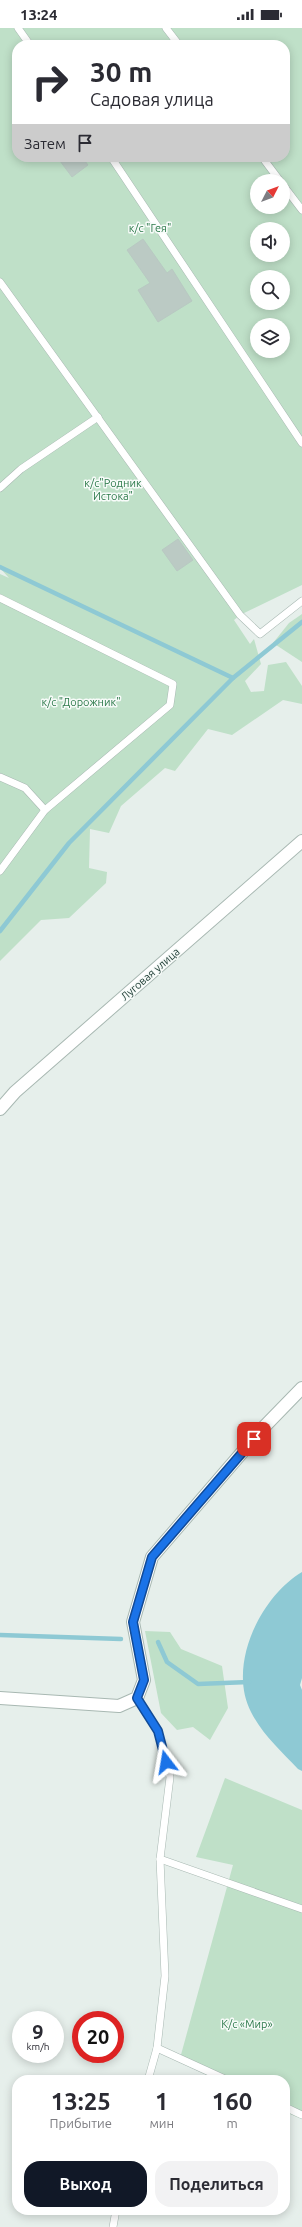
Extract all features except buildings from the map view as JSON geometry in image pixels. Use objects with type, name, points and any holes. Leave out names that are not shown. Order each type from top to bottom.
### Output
[{"type":"street","name":"Луговая улица","points":[[0,1109],[15,1092],[302,841]]},
{"type":"street","points":[[0,1698],[119,1706],[137,1698],[144,1680],[133,1622],[152,1557],[264,1428],[302,1388]]},
{"type":"lane","points":[[18,28],[26,40]]},
{"type":"lane","points":[[166,28],[175,40]]},
{"type":"lane","points":[[114,162],[302,442]]},
{"type":"lane","points":[[266,162],[275,174]]},
{"type":"lane","points":[[290,194],[302,210]]},
{"type":"lane","points":[[0,282],[240,615],[260,634],[302,601]]},
{"type":"lane","points":[[0,488],[21,470],[98,417]]},
{"type":"lane","points":[[0,598],[173,684],[170,705],[45,810],[0,871]]},
{"type":"lane","points":[[0,777],[25,788],[45,810]]},
{"type":"lane","points":[[137,1698],[158,1731],[170,1777],[160,1858],[165,1976],[157,2048],[149,2075]]},
{"type":"lane","points":[[160,1858],[302,1909]]},
{"type":"lane","points":[[157,2048],[216,2075]]},
{"type":"lane","points":[[290,2110],[302,2116]]},
{"type":"lane","points":[[113,2227],[115,2215]]},
{"type":"green space","points":[[0,28],[302,28],[302,585],[240,615],[234,620],[250,644],[254,639],[261,664],[245,681],[251,692],[264,691],[268,665],[286,662],[302,686],[302,704],[283,700],[232,735],[208,729],[175,771],[165,768],[121,806],[109,833],[90,829],[89,868],[107,872],[106,883],[69,918],[41,920],[0,961],[0,574],[9,578],[0,568]]},
{"type":"green space","points":[[302,614],[302,662],[273,643],[289,623]]},
{"type":"green space","points":[[145,1631],[170,1632],[181,1649],[222,1666],[228,1708],[210,1740],[193,1727],[177,1730],[161,1713]]},
{"type":"green space","name":"К/с «Мир»","points":[[225,1778],[302,1810],[302,2119],[290,2114],[290,2075],[207,2075],[179,2062],[233,1865],[196,1857]]},
{"type":"water","points":[[302,1572],[302,1678],[300,1685],[302,1690],[302,1771],[298,1769],[272,1742],[255,1720],[245,1694],[243,1674],[246,1654],[252,1634],[261,1615],[273,1598],[287,1583]]},
{"type":"waterway","points":[[0,567],[233,678]]},
{"type":"waterway","points":[[0,931],[69,843],[233,678],[302,622]]},
{"type":"waterway","points":[[0,1635],[121,1639]]},
{"type":"waterway","points":[[158,1642],[167,1662],[198,1684],[249,1682]]},
{"type":"route","points":[[166,1762],[158,1731],[137,1698],[144,1680],[133,1622],[152,1557],[254,1439]]},
{"type":"park label","name":"к/с \"Гея\"","points":[[150,228]]},
{"type":"park label","name":"к/с\"Родник Истока\"","points":[[113,489]]},
{"type":"park label","name":"к/с \"Дорожник\"","points":[[81,702]]}]
